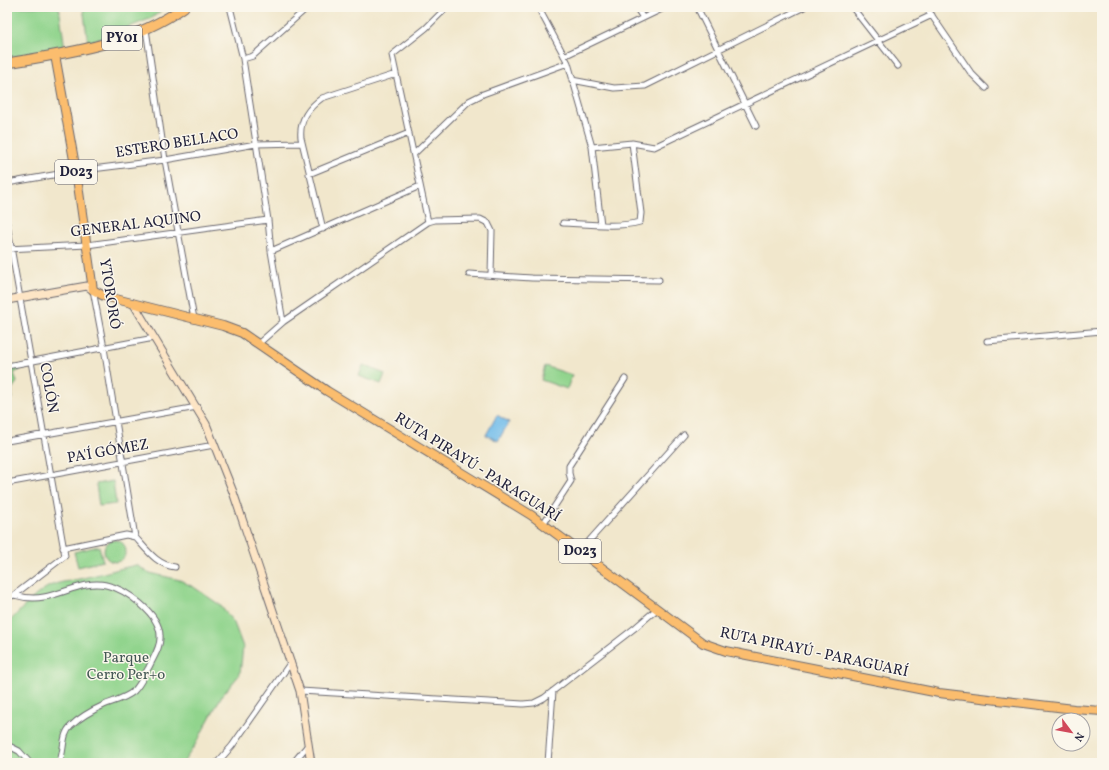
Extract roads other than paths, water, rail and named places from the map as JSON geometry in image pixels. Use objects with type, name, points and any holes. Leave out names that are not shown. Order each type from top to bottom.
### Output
[{"type":"highway","name":"PY01","points":[[7,63],[55,55],[100,45],[146,30],[184,7]]},
{"type":"main road","name":"YTORORÓ","points":[[55,55],[76,170],[92,290]]},
{"type":"main road","points":[[7,300],[88,286],[92,290]]},
{"type":"main road","name":"RUTA PIRAYÚ - PARAGUARÍ","points":[[92,290],[104,296],[242,333],[327,391],[487,488],[543,524],[703,643],[726,651],[901,687],[939,693],[1102,711]]},
{"type":"main road","points":[[133,303],[206,424],[233,492],[300,691],[311,763]]},
{"type":"street","points":[[230,7],[243,59],[283,322]]},
{"type":"street","points":[[243,59],[252,56],[308,7]]},
{"type":"street","points":[[428,222],[392,56],[426,28],[441,9],[447,7]]},
{"type":"street","points":[[538,7],[568,63],[592,147],[601,225]]},
{"type":"street","points":[[636,7],[643,18]]},
{"type":"street","points":[[564,56],[666,7]]},
{"type":"street","points":[[697,7],[756,126]]},
{"type":"street","points":[[572,80],[614,88],[645,86],[804,7]]},
{"type":"street","points":[[852,7],[898,66]]},
{"type":"street","points":[[926,7],[971,72],[986,88]]},
{"type":"street","points":[[592,147],[632,143],[654,146],[932,15]]},
{"type":"street","points":[[146,30],[165,160],[194,319]]},
{"type":"street","points":[[414,154],[469,101],[483,94],[568,63]]},
{"type":"street","points":[[323,229],[302,143],[300,131],[303,118],[312,105],[322,98],[396,74]]},
{"type":"street","points":[[310,174],[409,133]]},
{"type":"street","name":"ESTERO BELLACO","points":[[7,182],[76,170],[165,160],[256,144],[302,143]]},
{"type":"street","points":[[563,223],[601,225],[633,224],[640,222],[642,213],[632,143]]},
{"type":"street","points":[[271,251],[420,186]]},
{"type":"street","points":[[258,344],[283,322],[428,222],[435,220],[480,219],[488,223],[492,231],[491,275]]},
{"type":"street","name":"GENERAL AQUINO","points":[[10,249],[86,245],[268,220]]},
{"type":"street","name":"COLÓN","points":[[7,224],[10,249],[20,298],[65,556],[14,595]]},
{"type":"street","points":[[469,274],[532,278],[659,280]]},
{"type":"street","name":"YTORORÓ","points":[[92,290],[104,348],[135,537]]},
{"type":"street","points":[[987,341],[1102,331]]},
{"type":"street","points":[[7,366],[154,338]]},
{"type":"street","points":[[543,524],[571,481],[568,473],[569,466],[625,379]]},
{"type":"street","points":[[7,440],[197,407]]},
{"type":"street","points":[[580,551],[684,435]]},
{"type":"street","name":"PA'Í GÓMEZ","points":[[7,483],[214,445]]},
{"type":"street","points":[[63,548],[126,536],[135,537],[155,558],[166,566],[175,567]]},
{"type":"street","points":[[7,598],[14,595],[25,598],[45,597],[84,586],[103,584],[114,587],[134,598],[155,620],[159,627],[159,646],[140,684],[126,697],[89,713],[70,727],[65,735],[62,756],[59,763]]},
{"type":"street","points":[[300,691],[523,704],[534,703],[544,698],[657,609]]},
{"type":"street","points":[[217,763],[232,746],[291,662]]},
{"type":"street","points":[[548,763],[553,691]]},
{"type":"street","points":[[7,745],[19,751],[30,763]]},
{"type":"street","points":[[293,763],[308,745]]},
{"type":"water","points":[[497,415],[509,422],[498,441],[486,435]]},
{"type":"park label","name":"Parque Cerro Per+o","points":[[126,666]]}]
